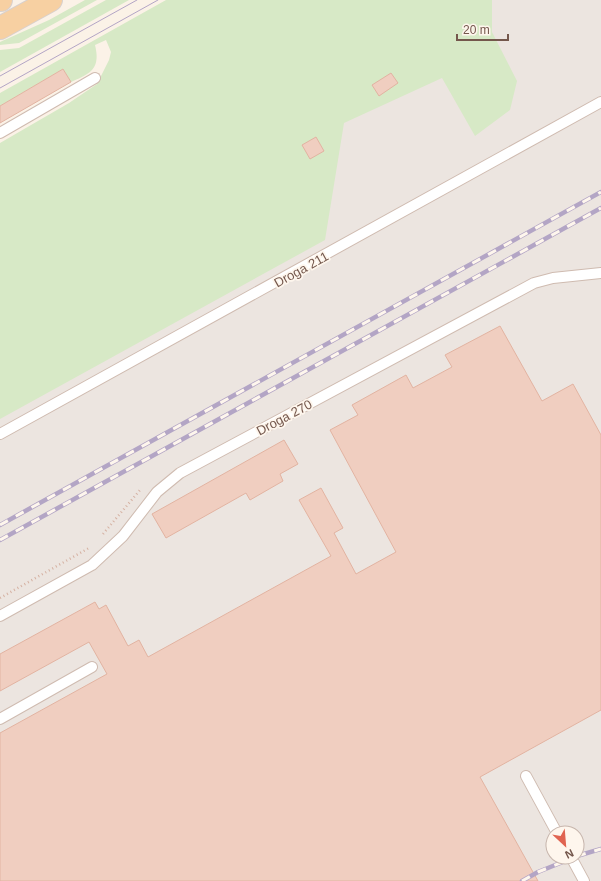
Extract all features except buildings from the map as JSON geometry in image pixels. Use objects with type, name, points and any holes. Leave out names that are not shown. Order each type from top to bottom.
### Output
[{"type":"main road","points":[[0,28],[51,0]]},
{"type":"lane","points":[[0,134],[95,78]]},
{"type":"lane","name":"Droga 211","points":[[0,434],[601,102]]},
{"type":"lane","name":"Droga 270","points":[[0,616],[96,561],[123,536],[157,492],[180,474],[534,283],[553,278],[601,273]]},
{"type":"lane","points":[[0,719],[92,667]]},
{"type":"lane","points":[[526,776],[553,825]]},
{"type":"lane","points":[[575,865],[584,881]]},
{"type":"shaded area","points":[[269,0],[601,0],[601,881],[0,881],[0,151]]},
{"type":"green space","points":[[85,0],[97,0],[19,43],[0,45],[0,42],[49,20]]},
{"type":"green space","points":[[106,0],[129,0],[0,72],[0,50],[19,48]]},
{"type":"green space","points":[[166,0],[492,0],[492,32],[517,81],[510,110],[475,136],[442,78],[344,123],[325,240],[0,419],[0,143],[69,103],[97,84],[109,60],[111,52],[106,40],[95,45],[95,65],[89,73],[84,76],[71,82],[63,69],[0,106],[0,93]]},
{"type":"tram line","points":[[0,76],[137,0]]},
{"type":"tram line","points":[[0,88],[158,0]]},
{"type":"railway","points":[[0,525],[601,192]]},
{"type":"railway","points":[[0,540],[601,208]]},
{"type":"railway","points":[[585,854],[601,849]]},
{"type":"railway","points":[[522,881],[555,865]]}]
